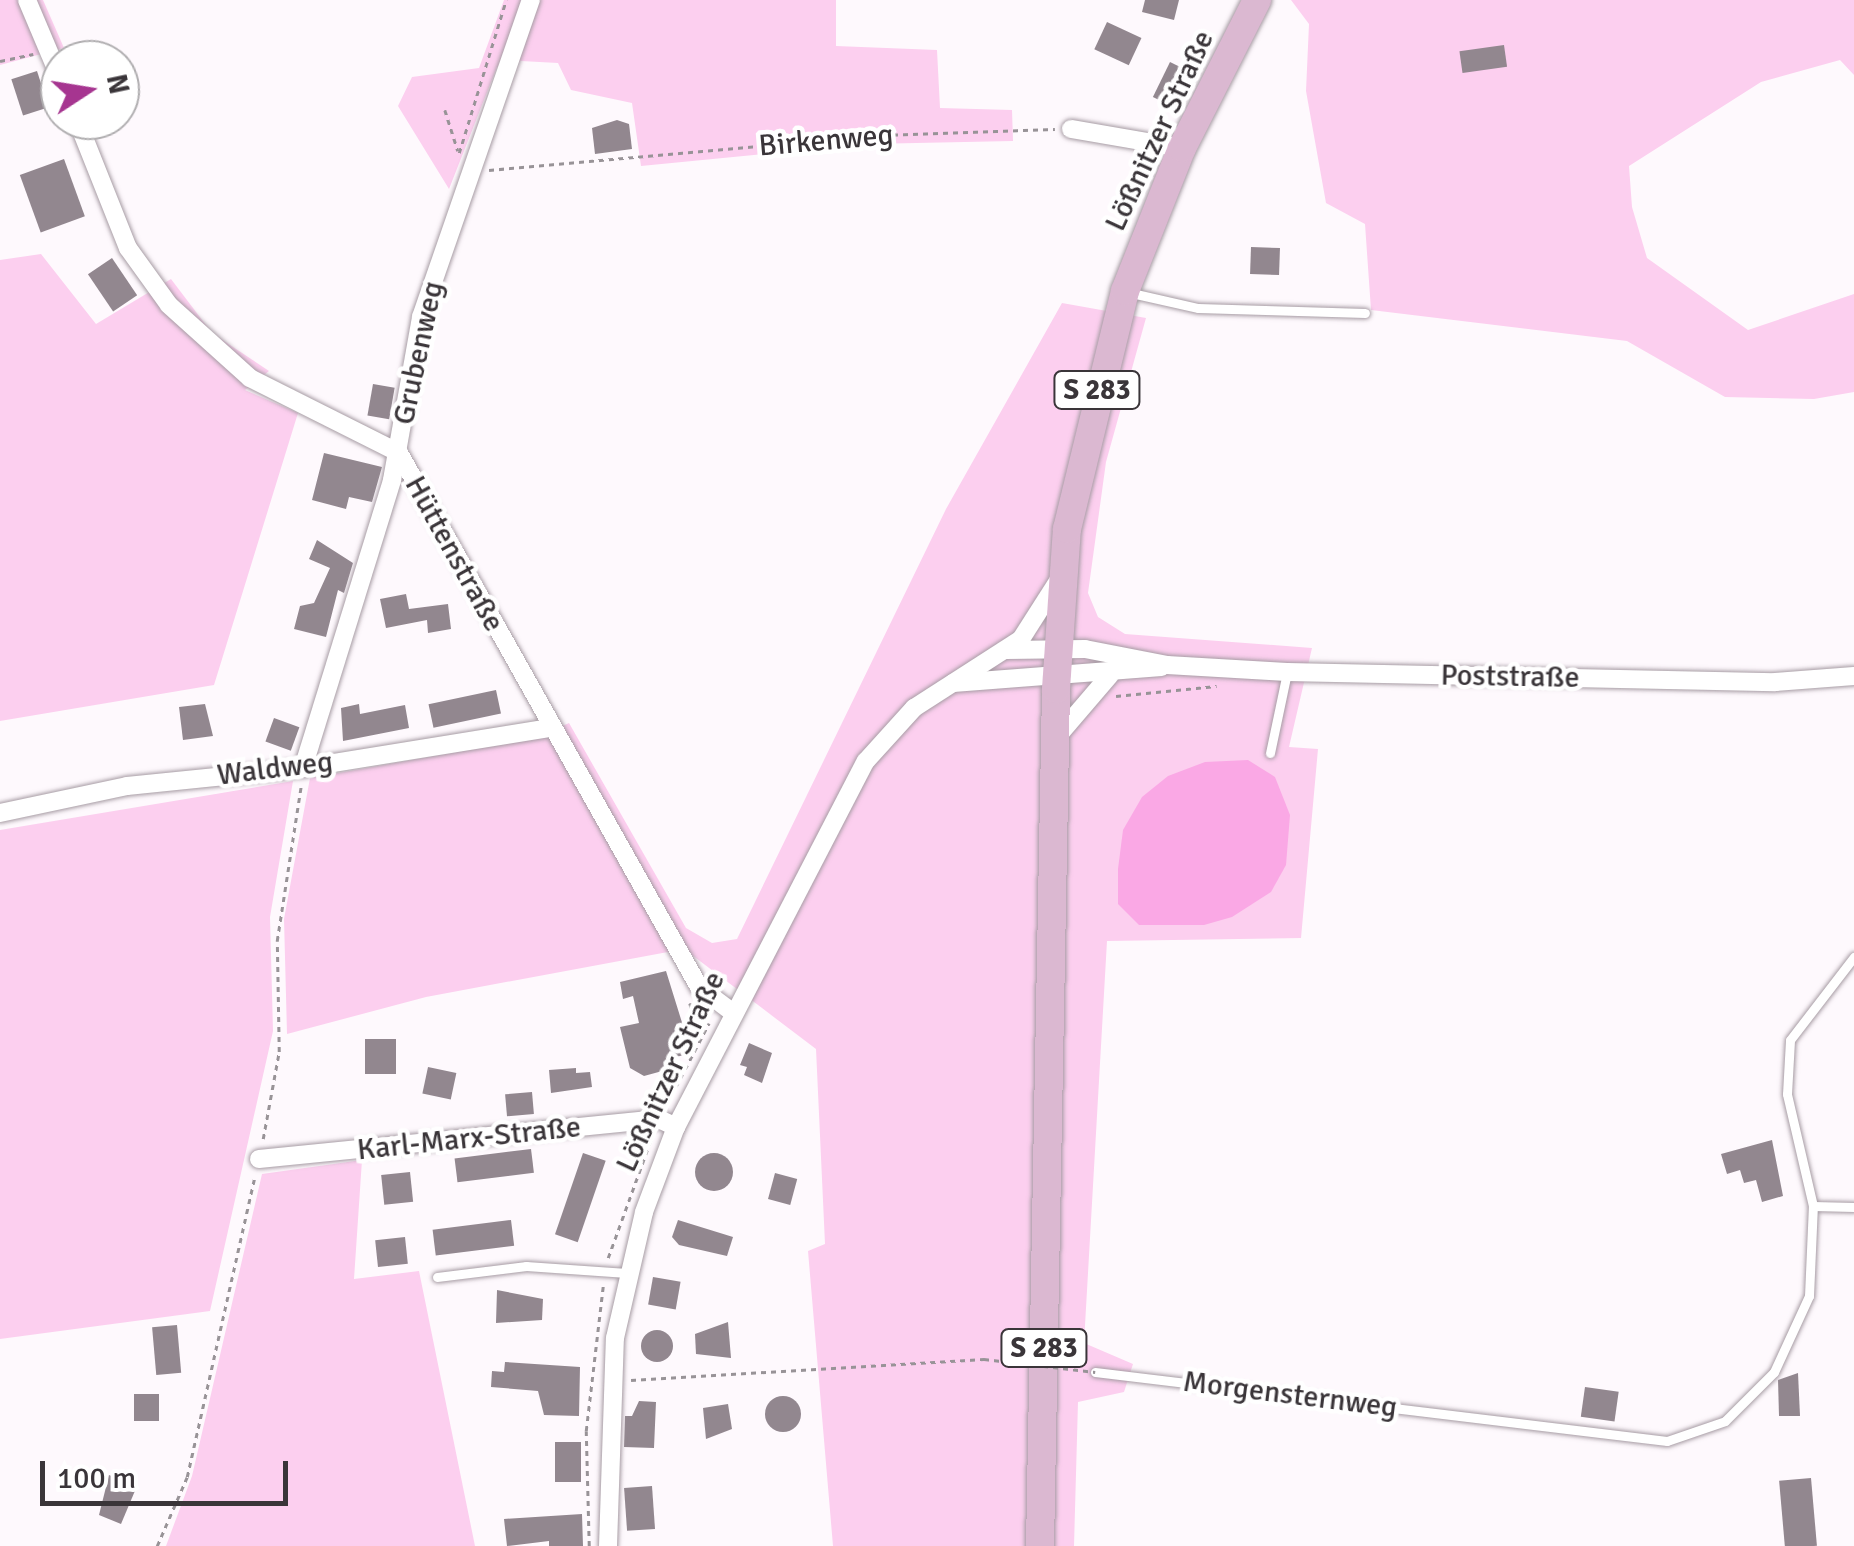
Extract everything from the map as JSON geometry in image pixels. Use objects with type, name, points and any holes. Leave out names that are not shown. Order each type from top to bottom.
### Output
[{"type":"main road","name":"Lößnitzer Straße","points":[[1125,291],[1182,148],[1258,0]]},
{"type":"main road","name":"S 283","points":[[1040,1546],[1055,738],[1062,574],[1073,489],[1125,291]]},
{"type":"street","points":[[27,0],[44,40]]},
{"type":"street","name":"Grubenweg","points":[[303,768],[399,453],[421,317],[531,0]]},
{"type":"street","points":[[1071,129],[1182,148]]},
{"type":"street","name":"Hüttenstraße","points":[[85,140],[128,248],[180,316],[250,378],[399,453],[699,987],[732,1012]]},
{"type":"street","name":"Lößnitzer Straße","points":[[608,1546],[609,1381],[627,1273],[676,1127],[732,1012],[866,761],[946,684],[1006,650],[1032,625],[1062,574]]},
{"type":"street","name":"Lößnitzer Straße","points":[[1006,650],[1057,660]]},
{"type":"street","points":[[946,684],[1057,660]]},
{"type":"street","name":"Poststraße","points":[[1057,660],[1110,675],[1166,665]]},
{"type":"street","name":"Poststraße","points":[[1057,660],[1287,672],[1776,682],[1854,676]]},
{"type":"street","points":[[1055,738],[1090,692],[1110,675]]},
{"type":"street","name":"Waldweg","points":[[0,813],[127,786],[303,768],[551,728]]},
{"type":"street","name":"Karl-Marx-Straße","points":[[259,1159],[659,1119],[676,1127]]},
{"type":"lane","points":[[1125,291],[1198,308],[1365,312]]},
{"type":"lane","points":[[1270,752],[1287,672]]},
{"type":"lane","name":"Morgensternweg","points":[[1095,1372],[1667,1441],[1725,1421],[1774,1372],[1810,1296],[1813,1206],[1787,1094],[1790,1040],[1854,957]]},
{"type":"lane","points":[[1813,1206],[1854,1206]]},
{"type":"lane","points":[[437,1277],[526,1266],[627,1273]]},
{"type":"path","points":[[458,152],[506,0]]},
{"type":"path","points":[[0,61],[40,51]]},
{"type":"path","points":[[445,110],[458,152],[470,168]]},
{"type":"path","name":"Birkenweg","points":[[470,168],[883,136],[1071,129]]},
{"type":"path","points":[[1090,692],[1116,696],[1227,686],[1255,671]]},
{"type":"path","points":[[675,1089],[700,1040]]},
{"type":"path","points":[[609,1381],[984,1359],[1095,1372]]},
{"type":"shaded area","points":[[0,0],[43,0],[60,40],[40,40],[40,54],[0,65]]},
{"type":"shaded area","points":[[504,0],[836,0],[836,46],[937,50],[940,108],[1012,110],[1013,141],[868,144],[641,166],[632,103],[571,90],[558,63],[521,61],[497,67],[449,189],[398,106],[412,77],[479,68]]},
{"type":"shaded area","points":[[1291,0],[1854,0],[1854,75],[1840,60],[1761,82],[1629,166],[1632,207],[1647,258],[1748,330],[1854,294],[1854,392],[1814,399],[1725,397],[1627,341],[1371,310],[1365,224],[1326,203],[1306,91],[1309,24]]},
{"type":"shaded area","points":[[41,254],[96,324],[171,279],[212,333],[269,371],[245,390],[298,413],[214,685],[0,721],[0,260]]},
{"type":"shaded area","points":[[1062,303],[1146,318],[1106,462],[1088,593],[1098,617],[1125,634],[1312,648],[1289,747],[1318,749],[1301,938],[1107,941],[1084,1343],[1133,1364],[1124,1392],[1078,1402],[1074,1546],[833,1546],[808,1251],[825,1244],[816,1049],[684,949],[426,997],[287,1034],[284,919],[310,778],[536,738],[569,723],[686,928],[712,943],[737,939],[946,509]]},
{"type":"shaded area","points":[[1248,760],[1275,777],[1290,815],[1286,865],[1271,892],[1232,917],[1204,925],[1139,925],[1118,904],[1118,869],[1123,830],[1142,797],[1168,776],[1205,762]]},
{"type":"shaded area","points":[[293,781],[270,917],[273,1031],[210,1311],[0,1339],[0,830]]},
{"type":"shaded area","points":[[362,1160],[354,1279],[419,1271],[475,1546],[166,1546],[192,1476],[262,1174]]},
{"type":"building","points":[[1145,0],[1179,0],[1174,20],[1142,12]]},
{"type":"building","points":[[1107,22],[1141,38],[1129,65],[1094,49]]},
{"type":"building","points":[[1504,45],[1507,67],[1462,73],[1459,51]]},
{"type":"building","points":[[1170,62],[1192,73],[1175,108],[1153,97]]},
{"type":"building","points":[[37,71],[40,110],[23,115],[11,79]]},
{"type":"building","points":[[617,120],[629,124],[632,149],[595,154],[592,128]]},
{"type":"building","points":[[64,159],[85,216],[41,232],[20,175]]},
{"type":"building","points":[[1251,247],[1280,248],[1279,275],[1250,274]]},
{"type":"building","points":[[112,258],[137,295],[113,312],[88,274]]},
{"type":"building","points":[[373,384],[395,388],[389,419],[367,416]]},
{"type":"building","points":[[324,453],[382,467],[372,502],[349,497],[346,509],[312,500]]},
{"type":"building","points":[[317,540],[353,563],[344,593],[338,590],[326,637],[294,629],[300,606],[314,603],[330,568],[309,559]]},
{"type":"building","points":[[406,594],[409,609],[448,604],[451,629],[428,633],[427,620],[386,628],[380,599]]},
{"type":"building","points":[[496,690],[501,713],[433,728],[429,704]]},
{"type":"building","points":[[205,704],[213,736],[183,740],[179,707]]},
{"type":"building","points":[[359,704],[360,714],[405,705],[409,728],[343,741],[341,708]]},
{"type":"building","points":[[274,718],[299,727],[291,751],[265,741]]},
{"type":"building","points":[[666,971],[689,1045],[685,1055],[670,1058],[666,1070],[644,1076],[630,1068],[620,1027],[639,1023],[633,996],[623,999],[620,982]]},
{"type":"building","points":[[365,1039],[396,1039],[396,1074],[365,1074]]},
{"type":"building","points":[[749,1043],[772,1053],[762,1083],[744,1075],[747,1067],[740,1065]]},
{"type":"building","points":[[428,1067],[456,1073],[451,1099],[422,1093]]},
{"type":"building","points":[[576,1068],[576,1073],[590,1072],[592,1087],[551,1093],[549,1070]]},
{"type":"building","points":[[532,1092],[534,1114],[507,1116],[505,1094]]},
{"type":"building","points":[[1772,1140],[1783,1196],[1762,1202],[1756,1180],[1744,1183],[1740,1170],[1727,1174],[1721,1154]]},
{"type":"building","points":[[531,1149],[534,1173],[457,1182],[455,1158]]},
{"type":"building","points":[[583,1153],[606,1161],[578,1242],[555,1234]]},
{"type":"building","points":[[714,1153],[727,1159],[733,1172],[727,1185],[714,1191],[701,1185],[695,1172],[701,1159]]},
{"type":"building","points":[[410,1172],[413,1202],[384,1205],[381,1175]]},
{"type":"building","points":[[775,1173],[797,1179],[790,1205],[768,1199]]},
{"type":"building","points":[[511,1220],[514,1246],[436,1255],[433,1230]]},
{"type":"building","points":[[678,1220],[733,1237],[727,1256],[679,1245],[672,1237]]},
{"type":"building","points":[[405,1237],[408,1264],[378,1267],[375,1240]]},
{"type":"building","points":[[653,1277],[681,1282],[676,1309],[648,1305]]},
{"type":"building","points":[[497,1290],[543,1299],[542,1320],[496,1323]]},
{"type":"building","points":[[728,1322],[731,1358],[696,1354],[695,1334]]},
{"type":"building","points":[[177,1325],[181,1373],[156,1375],[152,1327]]},
{"type":"building","points":[[657,1330],[668,1335],[673,1346],[668,1357],[657,1362],[646,1357],[641,1346],[646,1335]]},
{"type":"building","points":[[505,1362],[580,1367],[579,1416],[544,1415],[538,1391],[491,1387],[492,1371],[504,1372]]},
{"type":"building","points":[[1798,1373],[1800,1416],[1779,1416],[1778,1380]]},
{"type":"building","points":[[1585,1387],[1619,1392],[1614,1421],[1581,1417]]},
{"type":"building","points":[[134,1394],[159,1394],[159,1421],[134,1421]]},
{"type":"building","points":[[783,1396],[796,1401],[801,1414],[796,1427],[783,1432],[770,1427],[765,1414],[770,1401]]},
{"type":"building","points":[[639,1401],[656,1402],[654,1448],[624,1447],[625,1416],[632,1416]]},
{"type":"building","points":[[728,1404],[732,1429],[706,1439],[703,1408]]},
{"type":"building","points":[[555,1442],[581,1442],[581,1482],[555,1482]]},
{"type":"building","points":[[109,1475],[137,1486],[121,1524],[99,1515]]},
{"type":"building","points":[[1811,1478],[1817,1546],[1785,1546],[1779,1481]]},
{"type":"building","points":[[652,1486],[655,1529],[627,1531],[624,1488]]},
{"type":"building","points":[[582,1514],[583,1546],[549,1546],[549,1541],[507,1546],[504,1519]]}]
